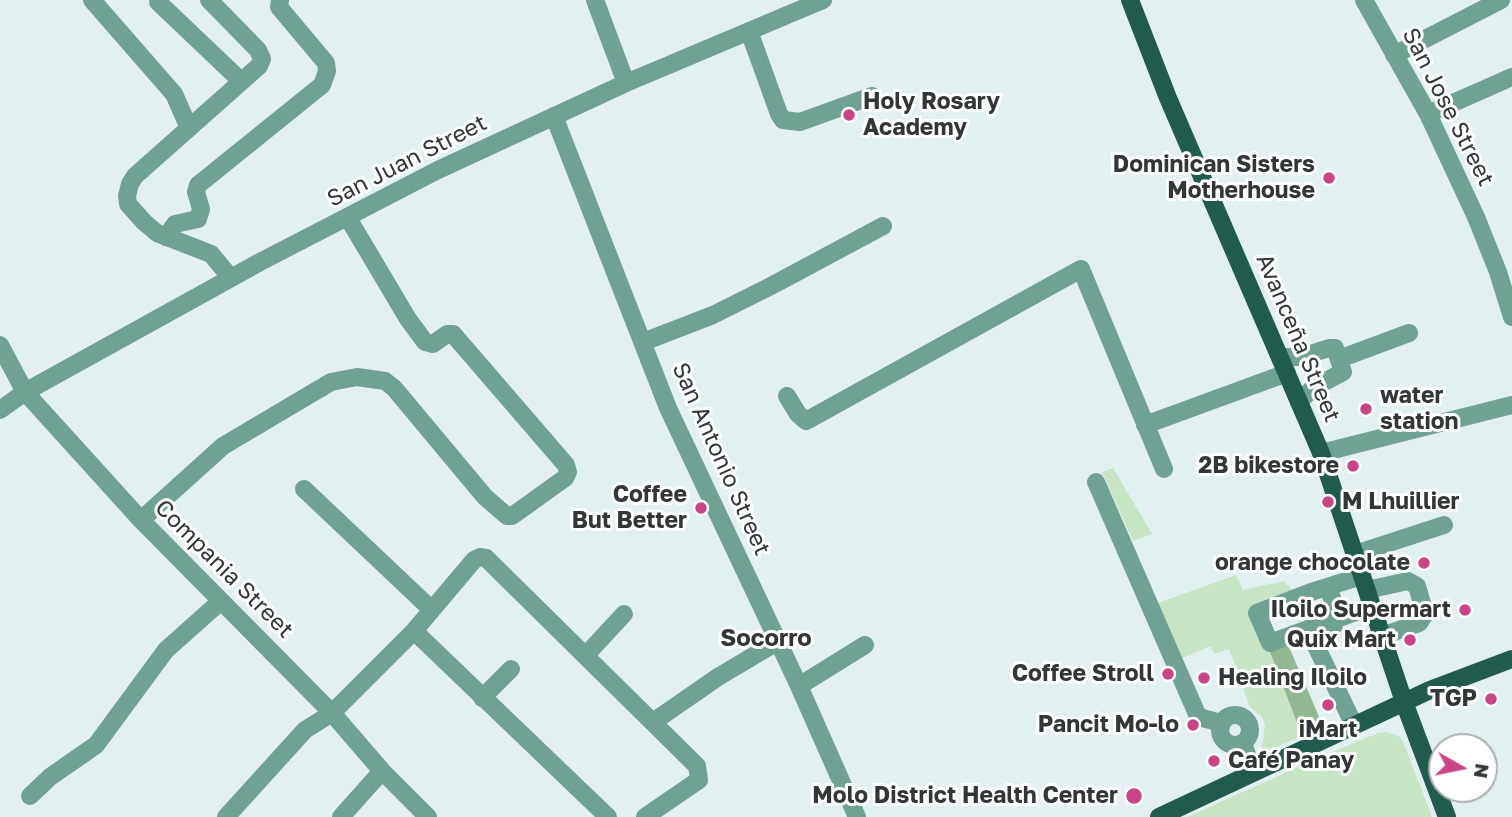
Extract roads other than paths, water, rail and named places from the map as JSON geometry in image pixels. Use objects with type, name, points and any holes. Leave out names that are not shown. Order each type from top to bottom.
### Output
[{"type":"main road","name":"Avanceña Street","points":[[1130,0],[1168,98],[1321,453],[1404,702],[1447,817]]},
{"type":"main road","points":[[1159,817],[1404,702],[1512,659]]},
{"type":"street","points":[[92,0],[174,94],[189,128]]},
{"type":"street","points":[[209,0],[261,54],[262,59],[259,66],[135,176],[127,196],[128,204],[144,222],[166,237],[211,254],[231,278]]},
{"type":"street","points":[[166,237],[175,224],[198,219],[201,209],[196,192],[198,185],[322,85],[327,71],[326,64],[279,7],[280,0]]},
{"type":"street","points":[[595,0],[626,83]]},
{"type":"street","name":"San Juan Street","points":[[0,410],[25,392],[231,278],[438,170],[626,83],[823,0]]},
{"type":"street","name":"San Jose Street","points":[[1364,0],[1428,114],[1476,217],[1505,269],[1512,317]]},
{"type":"street","points":[[1394,55],[1501,0]]},
{"type":"street","points":[[158,2],[241,82]]},
{"type":"street","points":[[748,32],[783,120],[800,122],[872,96]]},
{"type":"street","points":[[1428,114],[1512,77]]},
{"type":"street","name":"San Antonio Street","points":[[554,116],[668,408],[799,686],[857,817]]},
{"type":"street","points":[[141,520],[223,446],[331,382],[357,377],[385,381],[394,388],[485,497],[507,516],[512,516],[565,478],[568,472],[566,465],[453,334],[447,334],[433,344],[425,342],[408,319],[348,218]]},
{"type":"street","points":[[643,342],[748,298],[883,226]]},
{"type":"street","points":[[787,397],[806,421],[1081,269],[1164,469]]},
{"type":"street","points":[[1339,359],[1409,333]]},
{"type":"street","name":"Compania Street","points":[[0,345],[25,392],[141,520],[332,713],[382,771],[428,817]]},
{"type":"street","points":[[1145,425],[1301,357],[1335,348],[1343,370],[1341,374],[1312,388],[1298,402]]},
{"type":"street","points":[[1321,453],[1512,405]]},
{"type":"street","points":[[1096,482],[1197,713],[1202,718],[1214,720],[1221,727],[1222,737],[1228,744],[1243,744]]},
{"type":"street","points":[[304,489],[432,611]]},
{"type":"street","points":[[1355,554],[1444,525]]},
{"type":"street","points":[[226,817],[305,730],[332,713],[414,631],[474,560],[480,557],[486,558],[696,766],[699,780],[645,817]]},
{"type":"street","points":[[1369,597],[1328,587],[1257,613],[1270,643],[1339,618],[1369,597],[1408,581],[1417,586],[1425,614],[1419,624],[1382,636]]},
{"type":"street","points":[[1328,587],[1339,618]]},
{"type":"street","points":[[1354,725],[1316,646],[1319,632],[1369,597]]},
{"type":"street","points":[[30,796],[50,777],[96,745],[166,650],[221,601]]},
{"type":"street","points":[[586,655],[624,614]]},
{"type":"street","points":[[414,631],[608,817]]},
{"type":"street","points":[[653,722],[718,677],[778,642]]},
{"type":"street","points":[[799,686],[865,645]]},
{"type":"street","points":[[482,698],[510,669]]},
{"type":"street","points":[[1221,727],[1230,716],[1244,718],[1248,722],[1250,731],[1243,744],[1254,772]]},
{"type":"street","points":[[341,817],[382,771]]},
{"type":"place","name":"Holy Rosary Academy","points":[[849,115]]},
{"type":"place","name":"Dominican Sisters Motherhouse","points":[[1329,178]]},
{"type":"place","name":"water station","points":[[1366,409]]},
{"type":"place","name":"2B bikestore","points":[[1353,466]]},
{"type":"place","name":"M Lhuillier","points":[[1328,502]]},
{"type":"place","name":"Coffee But Better","points":[[701,508]]},
{"type":"place","name":"orange chocolate","points":[[1424,563]]},
{"type":"place","name":"Iloilo Supermart","points":[[1465,610]]},
{"type":"place","name":"Quix Mart","points":[[1410,640]]},
{"type":"place","name":"Coffee Stroll","points":[[1168,674]]},
{"type":"place","name":"Healing Iloilo","points":[[1204,678]]},
{"type":"place","name":"TGP","points":[[1491,699]]},
{"type":"place","name":"iMart","points":[[1328,705]]},
{"type":"place","name":"Pancit Mo-lo","points":[[1193,725]]},
{"type":"place","name":"Café Panay","points":[[1214,761]]},
{"type":"place","name":"Molo District Health Center","points":[[1134,796]]},
{"type":"district","name":"Socorro","points":[[766,638]]}]
